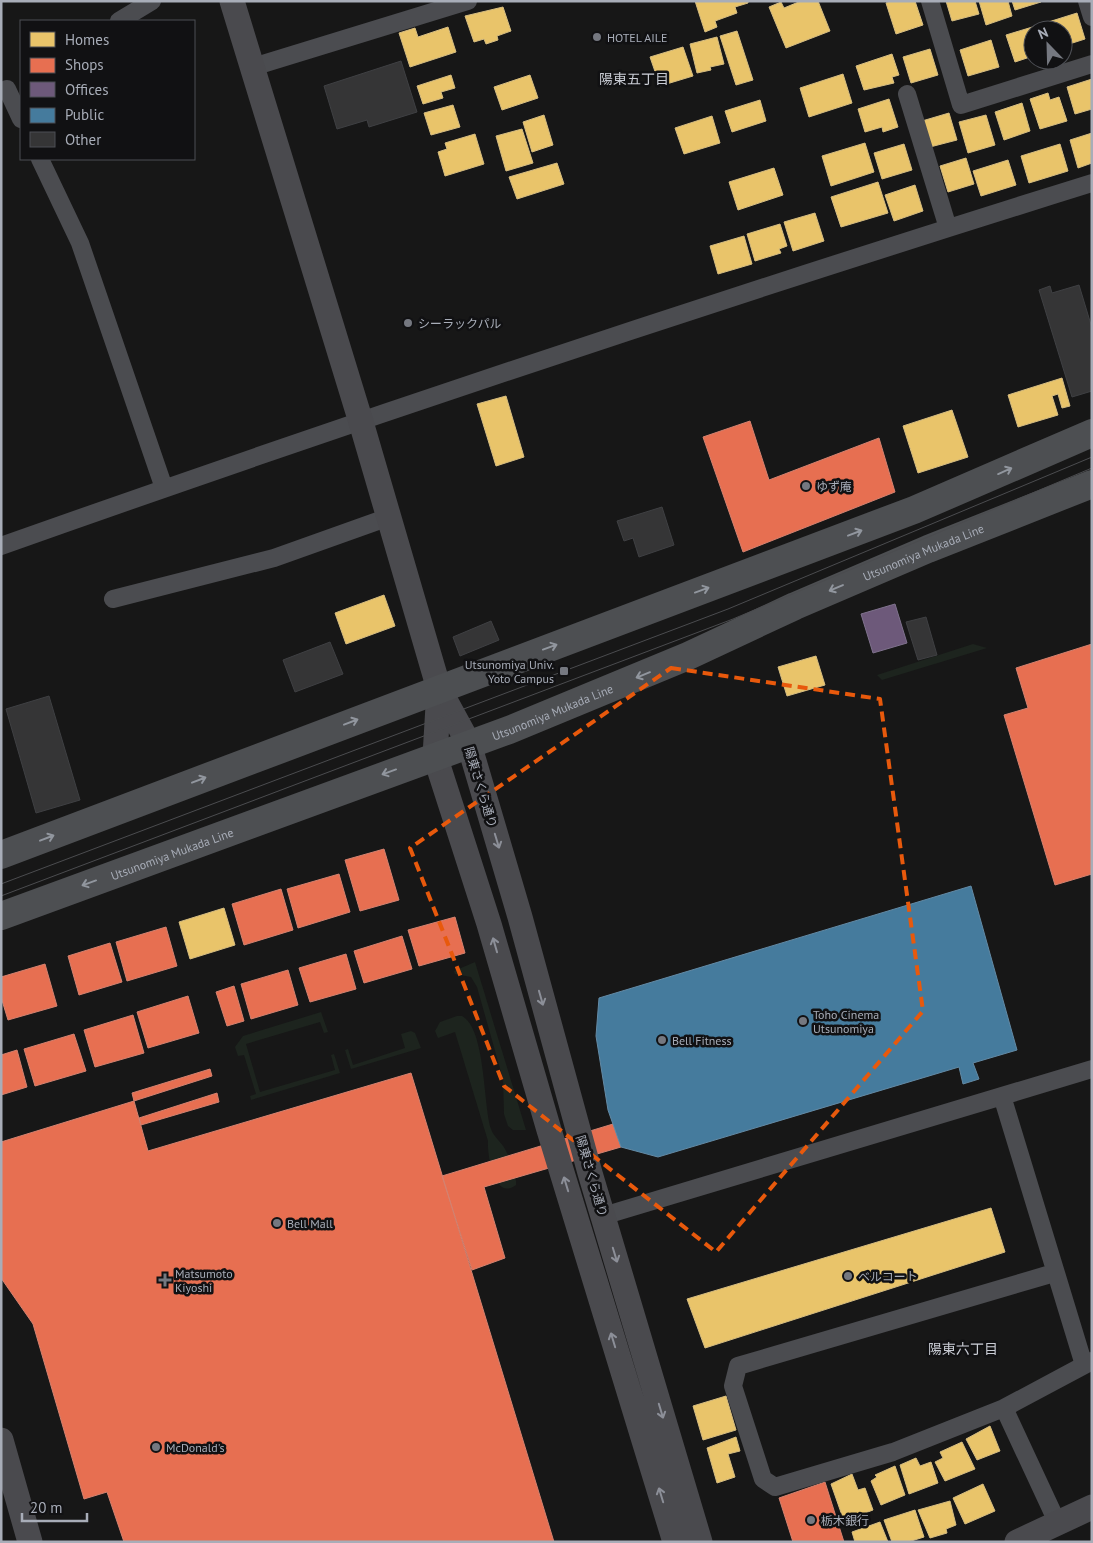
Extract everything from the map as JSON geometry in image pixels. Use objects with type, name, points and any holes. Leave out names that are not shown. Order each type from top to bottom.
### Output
[{"type":"main road","points":[[1,855],[914,510],[1092,433]]},
{"type":"main road","name":"Utsunomiya Mukada Line","points":[[1,916],[469,744],[688,656],[794,606],[928,549],[1092,484]]},
{"type":"street","points":[[121,20],[152,1]]},
{"type":"street","points":[[232,1],[362,422],[439,688],[435,756],[489,924],[549,1130],[675,1542]]},
{"type":"street","points":[[253,67],[468,1]]},
{"type":"street","points":[[930,1],[961,105],[1092,64]]},
{"type":"street","points":[[1087,1],[1092,17]]},
{"type":"street","points":[[10,87],[20,116]]},
{"type":"street","points":[[907,94],[948,228]]},
{"type":"street","points":[[40,160],[80,243],[164,488]]},
{"type":"street","points":[[1,546],[164,488],[838,262],[1092,183]]},
{"type":"street","points":[[113,599],[274,558],[389,517]]},
{"type":"street","name":"陽東さくら通り","points":[[439,688],[469,744],[520,917],[537,986],[603,1216],[700,1542]]},
{"type":"street","points":[[603,1216],[1092,1069]]},
{"type":"street","points":[[1002,1096],[1054,1273],[1088,1363],[1004,1408],[893,1452],[775,1488],[764,1479],[733,1386],[738,1366],[1054,1273]]},
{"type":"street","points":[[1004,1408],[1058,1524]]},
{"type":"street","points":[[1,1440],[30,1542]]},
{"type":"street","points":[[1017,1542],[1092,1507]]},
{"type":"highlighted area","points":[[671,668],[880,699],[923,1011],[716,1252],[504,1086],[410,848]]},
{"type":"shaded area","points":[[973,644],[987,648],[882,680],[877,675]]},
{"type":"shaded area","points":[[475,962],[526,1130],[513,1130],[508,1126],[504,1114],[503,1079],[477,987],[471,977],[455,974],[454,971]]},
{"type":"shaded area","points":[[321,1012],[328,1032],[324,1033],[320,1022],[246,1044],[260,1092],[335,1070],[331,1055],[334,1054],[340,1073],[251,1100],[250,1096],[256,1094],[244,1055],[238,1056],[235,1047],[243,1036]]},
{"type":"shaded area","points":[[462,1016],[470,1024],[476,1036],[480,1051],[491,1129],[508,1154],[516,1181],[516,1185],[508,1189],[502,1187],[497,1182],[493,1174],[488,1141],[455,1032],[438,1038],[435,1031],[440,1022]]},
{"type":"shaded area","points":[[411,1031],[415,1033],[421,1048],[351,1069],[345,1050],[348,1049],[353,1065],[405,1048],[401,1034]]},
{"type":"building: Homes","points":[[695,1],[748,1],[748,3],[735,7],[737,13],[715,21],[717,27],[705,32]]},
{"type":"building: Homes","points":[[801,1],[818,1],[830,31],[786,48],[769,7],[781,2],[784,8]]},
{"type":"building: Homes","points":[[890,1],[915,1],[923,25],[896,34],[886,3]]},
{"type":"building: Homes","points":[[946,1],[975,1],[979,14],[952,21]]},
{"type":"building: Homes","points":[[979,1],[1008,1],[1012,16],[986,25]]},
{"type":"building: Homes","points":[[1012,1],[1041,1],[1041,2],[1015,10]]},
{"type":"building: Homes","points":[[503,7],[511,31],[497,36],[498,40],[486,44],[484,39],[474,42],[465,16]]},
{"type":"building: Homes","points":[[1077,13],[1085,39],[1073,43],[1073,20],[1055,20]]},
{"type":"building: Homes","points":[[448,27],[456,52],[410,67],[399,33],[415,28],[418,37]]},
{"type":"building: Homes","points":[[1023,30],[1023,59],[1015,62],[1006,35]]},
{"type":"building: Homes","points":[[737,31],[753,80],[736,85],[720,36]]},
{"type":"building: Homes","points":[[717,37],[724,64],[710,67],[711,70],[697,73],[690,44]]},
{"type":"building: Homes","points":[[991,40],[999,67],[968,76],[960,50]]},
{"type":"building: Homes","points":[[683,47],[693,76],[660,86],[650,57]]},
{"type":"building: Homes","points":[[930,49],[938,75],[911,83],[903,57]]},
{"type":"building: Homes","points":[[892,54],[899,75],[892,77],[894,83],[864,90],[856,66]]},
{"type":"building: Homes","points":[[843,74],[852,103],[809,117],[800,88]]},
{"type":"building: Homes","points":[[451,75],[455,88],[441,92],[443,98],[423,104],[417,86]]},
{"type":"building: Homes","points":[[530,75],[538,98],[502,110],[494,87]]},
{"type":"building: Homes","points":[[1092,79],[1092,109],[1075,114],[1067,87]]},
{"type":"building: Homes","points":[[1048,93],[1050,100],[1059,97],[1067,121],[1040,129],[1030,99]]},
{"type":"building: Homes","points":[[889,99],[898,127],[883,132],[882,127],[865,132],[858,109]]},
{"type":"building: Homes","points":[[760,100],[766,121],[732,132],[725,111]]},
{"type":"building: Homes","points":[[1022,103],[1030,131],[1004,140],[995,112]]},
{"type":"building: Homes","points":[[453,105],[460,127],[431,135],[424,113]]},
{"type":"building: Homes","points":[[949,113],[957,140],[930,147],[922,121]]},
{"type":"building: Homes","points":[[544,115],[553,145],[532,152],[523,122]]},
{"type":"building: Homes","points":[[986,115],[995,145],[968,153],[959,122]]},
{"type":"building: Homes","points":[[712,116],[720,143],[684,154],[675,128]]},
{"type":"building: Homes","points":[[522,129],[533,163],[506,171],[496,136]]},
{"type":"building: Homes","points":[[1092,133],[1092,163],[1078,168],[1070,140]]},
{"type":"building: Homes","points":[[475,134],[484,164],[445,176],[438,152],[447,149],[445,143]]},
{"type":"building: Homes","points":[[865,143],[874,172],[831,186],[822,156]]},
{"type":"building: Homes","points":[[904,144],[912,170],[882,179],[874,153]]},
{"type":"building: Homes","points":[[1060,144],[1068,171],[1029,183],[1021,156]]},
{"type":"building: Homes","points":[[966,158],[974,184],[948,192],[940,166]]},
{"type":"building: Homes","points":[[1008,160],[1016,185],[981,196],[973,171]]},
{"type":"building: Homes","points":[[557,163],[564,184],[517,199],[509,177]]},
{"type":"building: Homes","points":[[774,168],[783,195],[738,210],[729,182]]},
{"type":"building: Homes","points":[[878,182],[888,213],[841,227],[831,197]]},
{"type":"building: Homes","points":[[915,185],[923,211],[894,221],[885,195]]},
{"type":"building: Homes","points":[[815,213],[824,241],[793,251],[784,222]]},
{"type":"building: Homes","points":[[780,224],[787,246],[779,249],[781,253],[755,261],[747,234]]},
{"type":"building: Homes","points":[[744,236],[752,264],[718,274],[710,246]]},
{"type":"building: Homes","points":[[1062,378],[1070,406],[1062,408],[1058,394],[1052,396],[1058,415],[1018,427],[1008,395]]},
{"type":"building: Homes","points":[[506,396],[524,457],[496,466],[477,404]]},
{"type":"building: Homes","points":[[952,410],[968,457],[918,473],[903,426]]},
{"type":"building: Homes","points":[[384,595],[395,626],[346,644],[335,613]]},
{"type":"building: Homes","points":[[816,656],[825,685],[787,696],[778,667]]},
{"type":"building: Homes","points":[[224,908],[235,945],[190,959],[179,922]]},
{"type":"building: Homes","name":"ベルコート","points":[[991,1208],[1005,1252],[705,1348],[687,1299]]},
{"type":"building: Homes","points":[[726,1396],[736,1430],[703,1440],[693,1406]]},
{"type":"building: Homes","points":[[990,1426],[1000,1451],[977,1460],[966,1439]]},
{"type":"building: Homes","points":[[736,1437],[740,1451],[728,1454],[735,1477],[717,1483],[707,1448]]},
{"type":"building: Homes","points":[[962,1442],[975,1469],[945,1481],[935,1462],[943,1458],[940,1452]]},
{"type":"building: Homes","points":[[916,1458],[920,1466],[931,1462],[938,1483],[909,1494],[900,1465]]},
{"type":"building: Homes","points":[[895,1466],[905,1495],[881,1505],[871,1481],[877,1477],[875,1475]]},
{"type":"building: Homes","points":[[852,1474],[858,1490],[865,1488],[873,1510],[844,1521],[831,1484]]},
{"type":"building: Homes","points":[[983,1484],[995,1511],[965,1524],[953,1498]]},
{"type":"building: Homes","points":[[950,1501],[956,1525],[946,1529],[947,1533],[930,1538],[918,1510]]},
{"type":"building: Homes","points":[[915,1510],[924,1537],[908,1542],[892,1542],[884,1520]]},
{"type":"building: Homes","points":[[880,1522],[888,1542],[855,1542],[852,1532]]},
{"type":"building: Shops","name":"ゆず庵","points":[[750,421],[769,480],[879,438],[895,492],[743,552],[703,437]]},
{"type":"building: Shops","points":[[1092,644],[1092,874],[1055,885],[1004,715],[1028,708],[1016,668]]},
{"type":"building: Shops","points":[[384,849],[399,900],[360,911],[345,860]]},
{"type":"building: Shops","points":[[339,874],[350,912],[298,928],[287,889]]},
{"type":"building: Shops","points":[[281,889],[293,930],[244,945],[232,904]]},
{"type":"building: Shops","points":[[455,917],[465,953],[419,966],[408,930]]},
{"type":"building: Shops","points":[[166,927],[177,966],[127,981],[116,942]]},
{"type":"building: Shops","points":[[402,936],[412,969],[364,983],[354,951]]},
{"type":"building: Shops","points":[[110,943],[122,982],[79,995],[68,956]]},
{"type":"building: Shops","points":[[346,954],[356,989],[310,1002],[299,968]]},
{"type":"building: Shops","points":[[45,964],[57,1006],[8,1020],[1,997],[1,977]]},
{"type":"building: Shops","points":[[288,970],[298,1005],[251,1019],[241,984]]},
{"type":"building: Shops","points":[[234,986],[244,1021],[227,1026],[216,992]]},
{"type":"building: Shops","points":[[188,996],[199,1033],[148,1048],[137,1012]]},
{"type":"building: Shops","points":[[133,1015],[144,1053],[95,1067],[84,1030]]},
{"type":"building: Shops","points":[[74,1034],[86,1071],[35,1086],[24,1049]]},
{"type":"building: Shops","points":[[17,1050],[27,1087],[1,1095],[1,1055]]},
{"type":"building: Shops","points":[[210,1069],[212,1076],[134,1101],[132,1093]]},
{"type":"building: Shops","name":"Bell Mall","points":[[411,1073],[554,1542],[124,1542],[107,1492],[84,1499],[33,1324],[1,1278],[1,1142],[134,1101],[148,1151]]},
{"type":"building: Shops","points":[[217,1093],[219,1102],[141,1125],[139,1118]]},
{"type":"building: Shops","points":[[613,1124],[621,1147],[484,1187],[505,1258],[472,1270],[442,1176]]},
{"type":"building: Shops","name":"栃木銀行","points":[[825,1482],[844,1542],[793,1542],[779,1498]]},
{"type":"building: Offices","points":[[895,604],[907,643],[873,653],[861,614]]},
{"type":"building: Public","name":"Toho Cinema Utsunomiya","points":[[971,886],[1017,1050],[973,1063],[979,1079],[963,1084],[959,1067],[658,1157],[621,1147],[608,1110],[596,1036],[599,998]]},
{"type":"building: Other","points":[[401,61],[417,112],[369,127],[367,120],[337,129],[324,86]]},
{"type":"building: Other","points":[[1079,285],[1092,328],[1092,391],[1072,397],[1039,290],[1050,286],[1052,293]]},
{"type":"building: Other","points":[[662,507],[674,545],[639,557],[633,538],[624,541],[617,521]]},
{"type":"building: Other","points":[[926,617],[937,655],[918,660],[906,622]]},
{"type":"building: Other","points":[[491,621],[499,640],[460,656],[453,637]]},
{"type":"building: Other","points":[[330,642],[343,674],[295,692],[283,660]]},
{"type":"building: Other","points":[[49,696],[80,800],[36,813],[6,709]]},
{"type":"tram line","points":[[1,884],[728,609],[1092,457]]},
{"type":"tram line","points":[[1,896],[733,619],[1092,468]]},
{"type":"place","name":"HOTEL AILE","points":[[597,37]]},
{"type":"place","name":"シーラックパル","points":[[408,323]]},
{"type":"place","name":"ゆず庵","points":[[806,486]]},
{"type":"place","name":"Utsunomiya Univ. Yoto Campus","points":[[564,671]]},
{"type":"place","name":"Toho Cinema Utsunomiya","points":[[803,1021]]},
{"type":"place","name":"Bell Fitness","points":[[662,1040]]},
{"type":"place","name":"Bell Mall","points":[[277,1223]]},
{"type":"place","name":"ベルコート","points":[[848,1276]]},
{"type":"place","name":"Matsumoto Kiyoshi","points":[[165,1280]]},
{"type":"place","name":"McDonald's","points":[[156,1447]]},
{"type":"place","name":"栃木銀行","points":[[811,1520]]},
{"type":"district","name":"陽東五丁目","points":[[634,79]]},
{"type":"district","name":"陽東六丁目","points":[[963,1349]]}]
